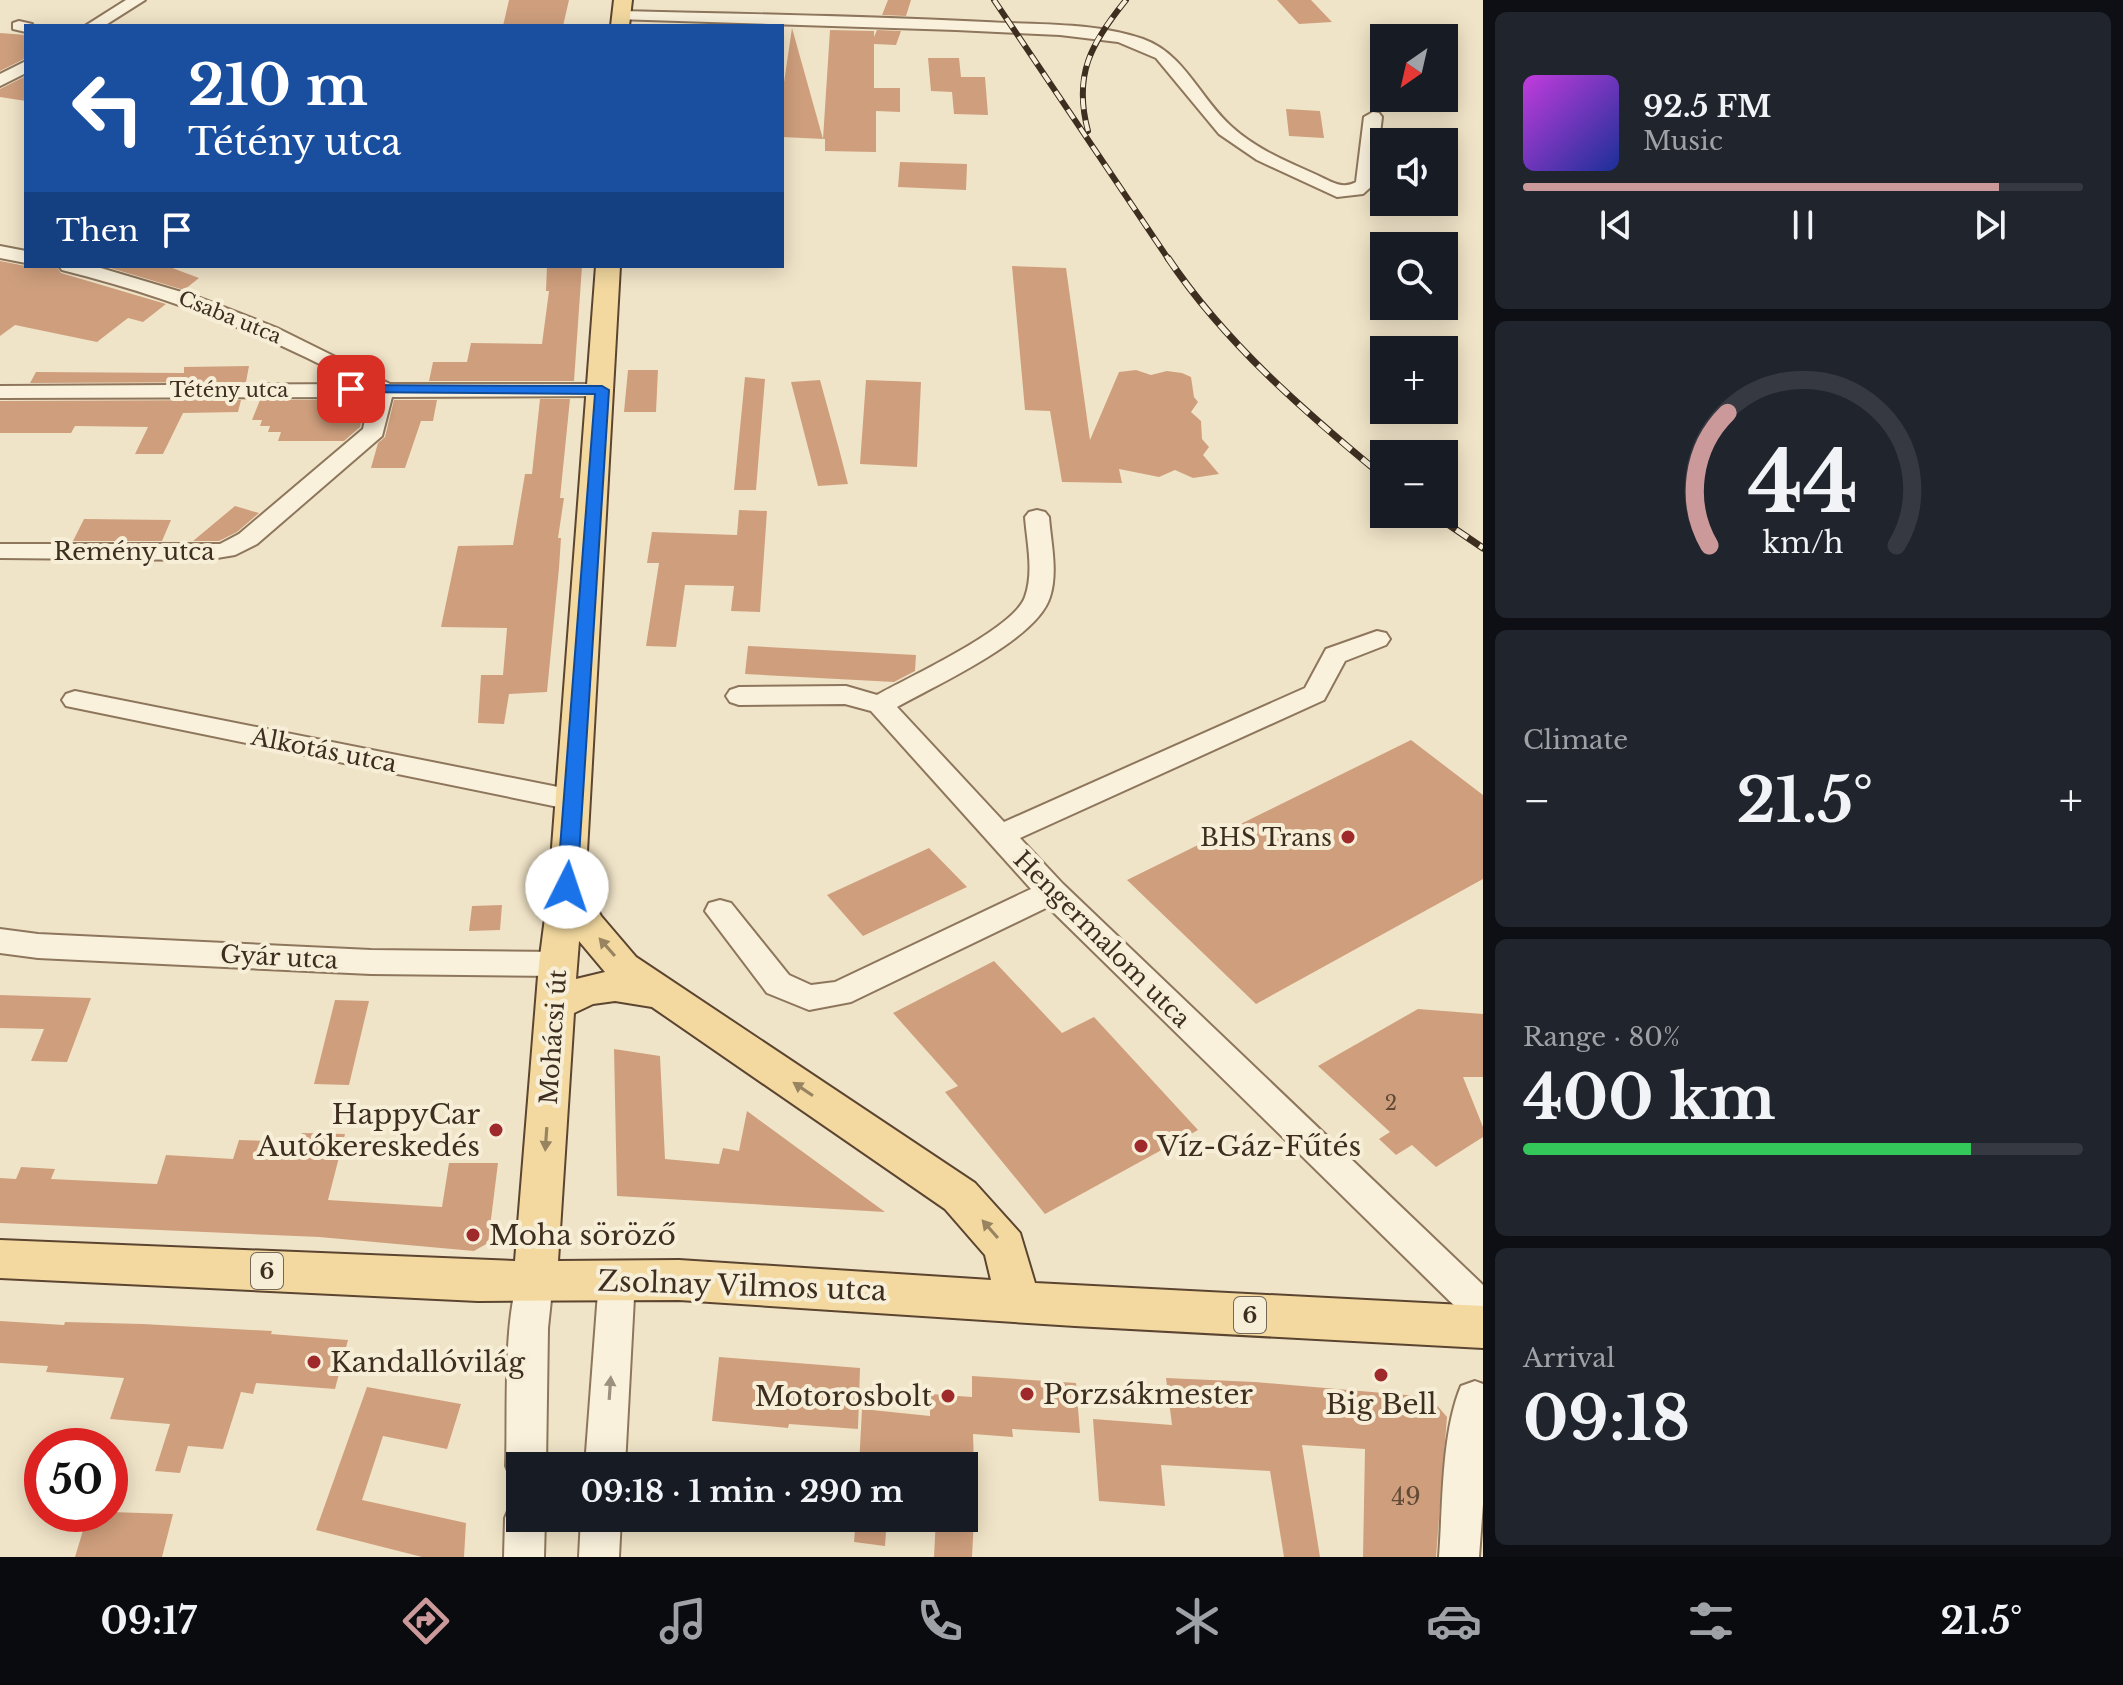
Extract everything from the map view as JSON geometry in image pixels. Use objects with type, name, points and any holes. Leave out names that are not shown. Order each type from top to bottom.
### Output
[{"type":"main road","name":"Mohácsi út","points":[[535,1281],[558,964],[567,887],[608,268]]},
{"type":"main road","points":[[567,887],[588,926],[623,967],[960,1196],[1005,1247],[1017,1300]]},
{"type":"main road","points":[[556,1005],[576,993],[601,986],[623,985],[662,994]]},
{"type":"main road","name":"Zsolnay Vilmos utca","points":[[0,1259],[478,1281],[679,1280],[1075,1306],[1483,1327]]},
{"type":"street","points":[[96,24],[137,0]]},
{"type":"street","points":[[621,14],[904,22],[1057,31],[1124,40],[1164,55],[1199,103],[1228,133],[1337,191],[1357,190],[1365,184],[1373,117]]},
{"type":"street","points":[[0,81],[24,67]]},
{"type":"street","points":[[0,252],[24,257]]},
{"type":"street","name":"Csaba utca","points":[[78,268],[126,278],[176,294],[316,352],[383,389]]},
{"type":"street","name":"Remény utca","points":[[0,551],[205,553],[226,550],[248,539],[374,431],[383,389]]},
{"type":"street","name":"Tétény utca","points":[[0,392],[602,390]]},
{"type":"street","points":[[739,696],[846,695],[880,705],[1018,623],[1035,604],[1040,582],[1037,517]]},
{"type":"street","points":[[999,836],[1315,694],[1335,655],[1377,639]]},
{"type":"street","name":"Alkotás utca","points":[[75,700],[573,800]]},
{"type":"street","name":"Hengermalom utca","points":[[880,705],[1052,892],[1483,1309]]},
{"type":"street","points":[[720,911],[778,984],[809,998],[840,993],[1052,892]]},
{"type":"street","name":"Gyár utca","points":[[0,941],[38,946],[355,961],[558,964]]},
{"type":"street","points":[[606,1452],[617,1279]]},
{"type":"street","points":[[526,1452],[529,1328],[535,1281]]},
{"type":"street","points":[[1459,1557],[1475,1453],[1475,1399]]},
{"type":"street","points":[[524,1557],[525,1532]]},
{"type":"street","points":[[599,1557],[600,1532]]},
{"type":"building","points":[[509,0],[569,0],[563,24],[503,24]]},
{"type":"building","points":[[888,0],[911,0],[906,16],[882,15]]},
{"type":"building","points":[[1277,0],[1311,0],[1332,22],[1299,24]]},
{"type":"building","points":[[792,28],[823,139],[784,137],[784,82]]},
{"type":"building","points":[[830,30],[874,31],[874,37],[877,30],[901,31],[896,45],[874,44],[874,88],[900,88],[900,112],[876,111],[876,152],[825,151],[823,139]]},
{"type":"building","points":[[0,33],[24,35],[24,59],[0,71]]},
{"type":"building","points":[[928,58],[959,58],[961,77],[985,77],[988,115],[954,114],[952,92],[931,91]]},
{"type":"building","points":[[24,77],[24,101],[0,97],[0,89]]},
{"type":"building","points":[[1286,109],[1320,111],[1324,138],[1289,136]]},
{"type":"building","points":[[900,162],[967,164],[966,190],[898,187]]},
{"type":"building","points":[[0,261],[24,268],[57,268],[61,273],[166,304],[143,322],[128,318],[97,342],[15,325],[0,336]]},
{"type":"building","points":[[1012,266],[1066,268],[1090,440],[1119,372],[1136,370],[1151,375],[1167,371],[1182,373],[1191,377],[1194,397],[1198,402],[1191,412],[1201,421],[1202,439],[1209,447],[1203,455],[1219,474],[1193,478],[1175,470],[1159,477],[1119,469],[1122,483],[1062,482],[1050,411],[1025,410]]},
{"type":"building","points":[[111,268],[172,268],[199,278],[184,290]]},
{"type":"building","points":[[547,268],[582,268],[574,381],[429,381],[433,362],[467,362],[471,343],[542,344],[549,291],[546,291]]},
{"type":"building","points":[[249,366],[246,382],[30,383],[36,372],[184,373],[184,367]]},
{"type":"building","points":[[628,370],[658,370],[656,412],[624,412]]},
{"type":"building","points":[[745,377],[765,379],[756,490],[734,490]]},
{"type":"building","points":[[820,380],[848,484],[818,486],[791,382]]},
{"type":"building","points":[[866,380],[921,382],[917,467],[860,464]]},
{"type":"building","points":[[540,399],[570,399],[547,692],[509,694],[504,724],[478,723],[481,675],[503,675],[507,628],[441,627],[458,546],[513,545],[525,474],[532,474]]},
{"type":"building","points":[[241,400],[238,412],[183,413],[163,454],[135,454],[148,427],[75,426],[71,433],[0,433],[0,401]]},
{"type":"building","points":[[260,400],[366,400],[360,427],[344,441],[278,441],[281,432],[268,432],[270,426],[260,426],[262,420],[252,420]]},
{"type":"building","points":[[394,400],[437,400],[433,421],[421,421],[405,468],[371,468],[378,443],[385,437]]},
{"type":"building","points":[[235,506],[259,513],[237,532],[219,541],[193,541]]},
{"type":"building","points":[[739,510],[767,511],[760,612],[731,611],[734,586],[685,585],[676,647],[646,646],[659,563],[647,563],[652,532],[737,535]]},
{"type":"building","points":[[84,519],[171,520],[162,541],[73,541]]},
{"type":"building","points":[[748,646],[916,655],[915,671],[894,682],[745,674]]},
{"type":"building","name":"BHS Trans","points":[[1411,740],[1483,795],[1483,879],[1256,1004],[1127,880]]},
{"type":"building","points":[[929,848],[967,887],[863,936],[827,895]]},
{"type":"building","points":[[502,905],[500,930],[469,931],[472,906]]},
{"type":"building","points":[[994,961],[1062,1033],[1094,1017],[1198,1130],[1045,1214],[945,1092],[958,1086],[893,1013]]},
{"type":"building","points":[[0,995],[91,998],[67,1062],[31,1061],[44,1029],[0,1028]]},
{"type":"building","points":[[335,1000],[369,1001],[349,1085],[314,1084]]},
{"type":"building","points":[[1418,1009],[1483,1014],[1483,1077],[1463,1077],[1483,1127],[1483,1137],[1436,1167],[1412,1145],[1396,1155],[1379,1139],[1390,1132],[1318,1066]]},
{"type":"building","points":[[614,1049],[660,1056],[665,1159],[719,1164],[723,1148],[739,1151],[747,1111],[885,1212],[617,1196]]},
{"type":"building","points":[[302,1133],[345,1134],[328,1200],[442,1207],[449,1163],[498,1163],[488,1243],[474,1251],[319,1237],[0,1223],[0,1178],[16,1179],[21,1167],[55,1169],[51,1179],[157,1184],[166,1155],[233,1159],[239,1140],[300,1142]]},
{"type":"building","points":[[0,1321],[272,1331],[271,1334],[348,1340],[335,1389],[256,1383],[253,1394],[241,1392],[223,1449],[188,1446],[180,1473],[155,1471],[170,1424],[110,1419],[124,1378],[46,1372],[48,1366],[0,1363]]},
{"type":"building","points":[[719,1357],[860,1368],[858,1429],[789,1424],[788,1428],[712,1421]]},
{"type":"building","points":[[972,1376],[1076,1383],[1080,1433],[1012,1429],[1013,1437],[973,1434],[974,1452],[860,1452],[862,1409],[930,1416],[930,1394],[972,1397]]},
{"type":"building","points":[[1166,1378],[1430,1397],[1447,1417],[1436,1557],[1363,1557],[1365,1449],[1302,1445],[1320,1557],[1284,1557],[1270,1471],[1161,1465],[1165,1506],[1099,1501],[1093,1419],[1172,1425]]},
{"type":"building","points":[[367,1387],[461,1404],[447,1449],[383,1436],[362,1500],[466,1523],[464,1557],[422,1557],[316,1530]]},
{"type":"building","points":[[128,1513],[173,1514],[162,1557],[75,1557],[83,1532],[128,1532]]},
{"type":"building","points":[[855,1532],[886,1532],[885,1546],[854,1542]]},
{"type":"building","points":[[935,1532],[973,1532],[972,1557],[934,1557]]},
{"type":"railway","points":[[994,0],[1169,260]]},
{"type":"railway","points":[[1088,131],[1083,93],[1088,61],[1103,31],[1126,0]]},
{"type":"railway","points":[[1168,258],[1190,289],[1241,348],[1296,402],[1370,465]]},
{"type":"railway","points":[[1454,528],[1483,548]]},
{"type":"place","name":"BHS Trans","points":[[1348,837]]},
{"type":"place","name":"HappyCar Autókereskedés","points":[[496,1130]]},
{"type":"place","name":"Víz-Gáz-Fűtés","points":[[1141,1146]]},
{"type":"place","name":"Moha söröző","points":[[473,1235]]},
{"type":"place","name":"Kandallóvilág","points":[[314,1362]]},
{"type":"place","name":"Big Bell","points":[[1381,1375]]},
{"type":"place","name":"Porzsákmester","points":[[1027,1394]]},
{"type":"place","name":"Motorosbolt","points":[[948,1396]]},
{"type":"route","points":[[351,389],[602,390],[567,887]]}]
